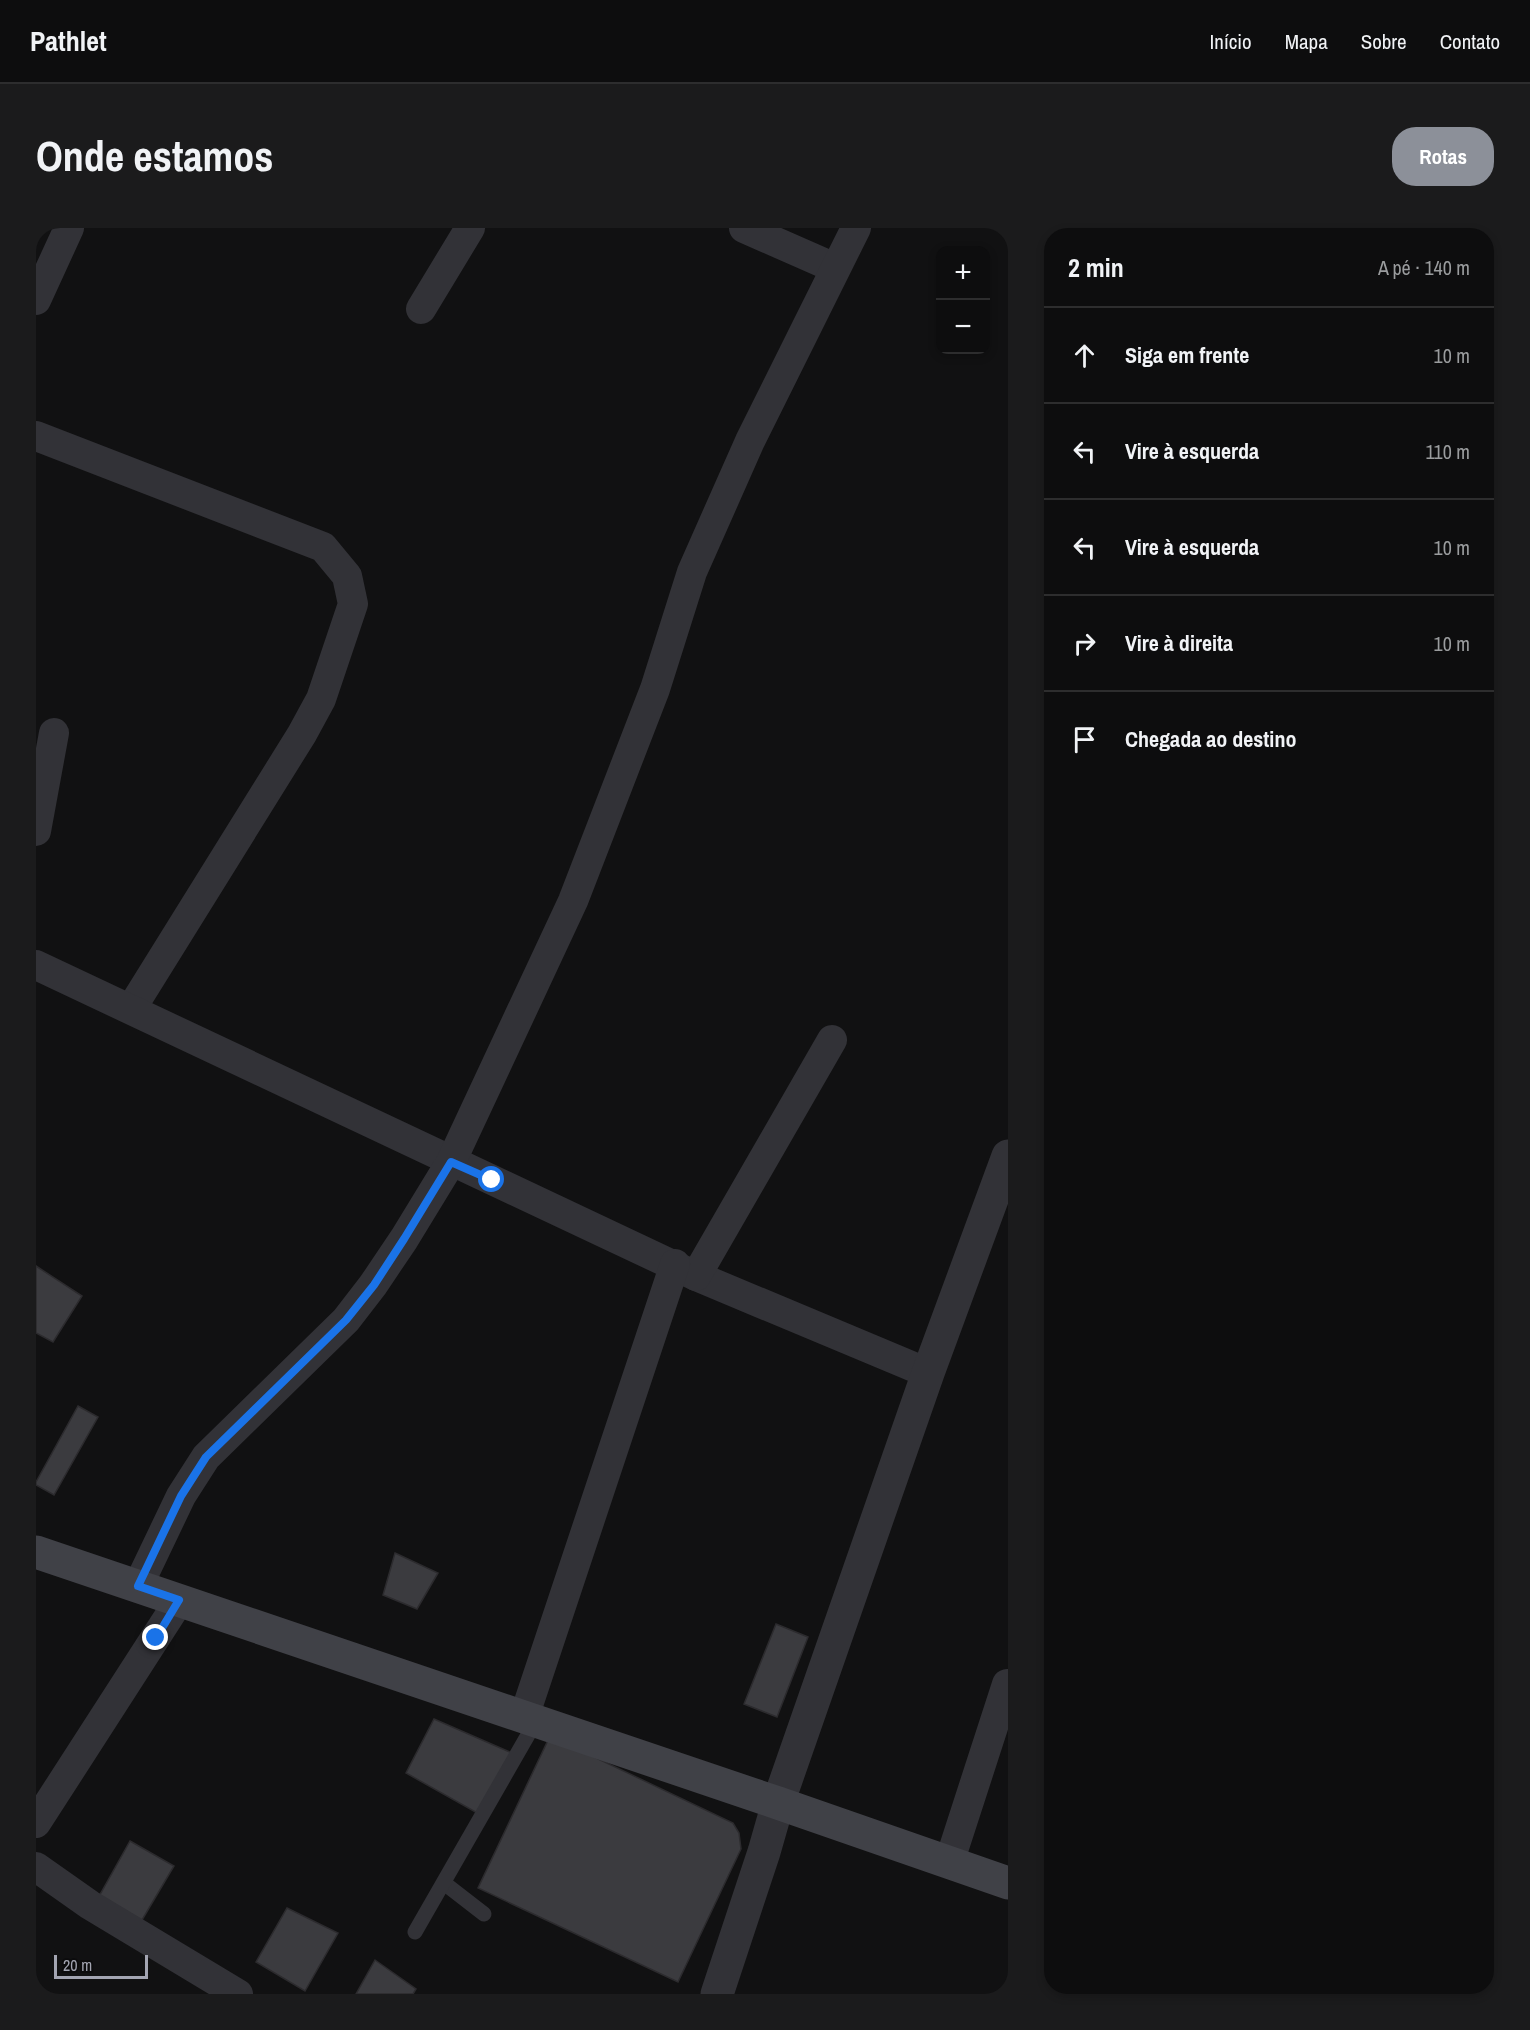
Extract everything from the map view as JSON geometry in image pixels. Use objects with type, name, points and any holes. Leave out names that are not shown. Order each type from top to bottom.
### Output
[{"type":"main road","points":[[36,1552],[778,1803],[1008,1884]]},
{"type":"street","points":[[36,300],[69,228]]},
{"type":"street","points":[[421,309],[470,228]]},
{"type":"street","points":[[744,228],[836,268]]},
{"type":"street","points":[[138,1586],[181,1496],[206,1457],[346,1320],[374,1285],[451,1162],[573,901],[655,688],[692,572],[750,441],[856,228]]},
{"type":"street","points":[[36,436],[323,547],[347,576],[353,604],[321,699],[302,734],[131,1009]]},
{"type":"street","points":[[36,831],[54,734]]},
{"type":"street","points":[[36,965],[451,1162],[686,1270],[928,1373]]},
{"type":"street","points":[[530,1719],[686,1270],[832,1040]]},
{"type":"street","points":[[717,1994],[778,1803],[928,1373],[1008,1156]]},
{"type":"street","points":[[36,1823],[179,1600]]},
{"type":"street","points":[[949,1863],[1007,1684]]},
{"type":"street","points":[[36,1867],[90,1905],[238,1994]]},
{"type":"lane","points":[[415,1932],[444,1883],[530,1719]]},
{"type":"lane","points":[[444,1883],[484,1914]]},
{"type":"building","points":[[36,1266],[82,1296],[53,1342],[36,1333]]},
{"type":"building","points":[[78,1406],[98,1417],[54,1495],[36,1485],[36,1482]]},
{"type":"building","points":[[395,1553],[438,1573],[417,1609],[383,1595]]},
{"type":"building","points":[[776,1624],[808,1637],[777,1717],[744,1704]]},
{"type":"building","points":[[434,1719],[512,1753],[479,1814],[406,1773]]},
{"type":"building","points":[[550,1736],[733,1823],[739,1833],[741,1849],[678,1982],[478,1888]]},
{"type":"building","points":[[130,1841],[174,1866],[142,1920],[97,1900]]},
{"type":"building","points":[[287,1908],[338,1933],[305,1991],[256,1962]]},
{"type":"building","points":[[375,1960],[416,1989],[413,1994],[356,1994]]},
{"type":"route","points":[[156,1638],[179,1600],[138,1586],[181,1496],[206,1457],[346,1320],[374,1285],[451,1162],[492,1180]]}]
